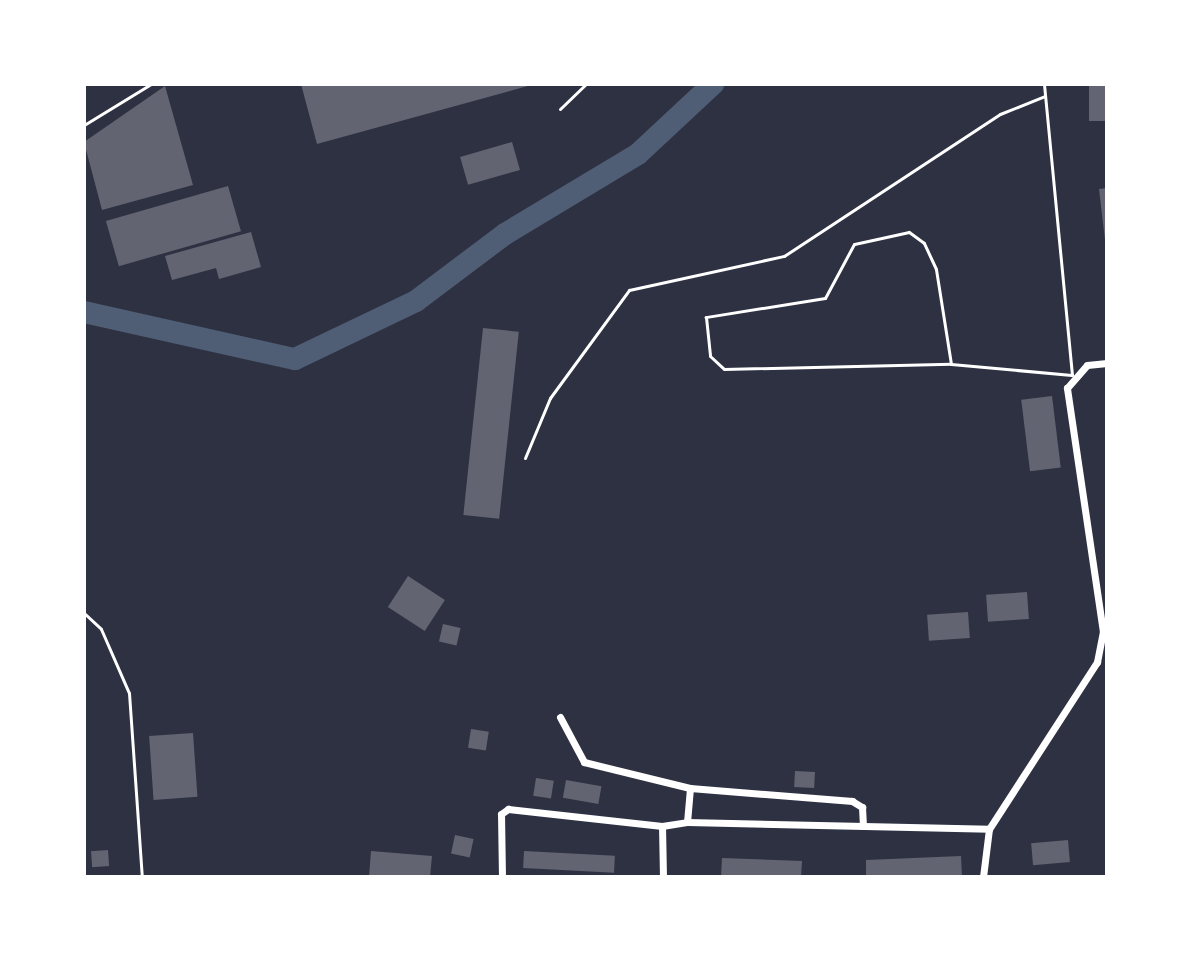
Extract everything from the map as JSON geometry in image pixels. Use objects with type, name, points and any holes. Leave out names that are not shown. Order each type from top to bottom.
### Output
[{"type":"street","points":[[983,877],[989,829],[1076,700],[1097,662],[1105,631],[1067,408],[1072,375],[1107,363]]},
{"type":"street","points":[[560,717],[584,762],[690,788],[852,801],[862,807],[863,826]]},
{"type":"street","points":[[687,822],[690,788]]},
{"type":"street","points":[[502,877],[501,814],[508,809],[662,826],[687,822],[989,829]]},
{"type":"street","points":[[662,826],[663,877]]},
{"type":"lane","points":[[84,125],[151,84]]},
{"type":"lane","points":[[560,109],[586,84]]},
{"type":"lane","points":[[951,364],[936,269],[924,243],[909,232],[854,244],[825,298],[706,317],[710,356],[724,369],[951,364],[1072,375],[1044,84]]},
{"type":"lane","points":[[525,458],[550,398],[629,290],[784,256],[1000,114],[1045,96]]},
{"type":"lane","points":[[84,613],[101,629],[129,693],[142,877]]},
{"type":"building","points":[[301,84],[535,84],[317,144]]},
{"type":"building","points":[[1089,84],[1107,84],[1107,121],[1089,121]]},
{"type":"building","points":[[165,86],[193,185],[102,210],[84,142]]},
{"type":"building","points":[[512,142],[520,170],[468,185],[460,157]]},
{"type":"building","points":[[228,186],[241,231],[119,266],[106,221]]},
{"type":"building","points":[[1107,188],[1107,240],[1105,240],[1099,189]]},
{"type":"building","points":[[251,232],[261,267],[219,279],[216,268],[172,280],[165,256]]},
{"type":"building","points":[[483,328],[519,332],[499,519],[463,515]]},
{"type":"building","points":[[1052,396],[1061,467],[1030,471],[1021,400]]},
{"type":"building","points":[[408,576],[445,600],[425,631],[388,607]]},
{"type":"building","points":[[1027,592],[1029,619],[988,622],[986,595]]},
{"type":"building","points":[[968,612],[970,638],[929,641],[927,615]]},
{"type":"building","points":[[443,624],[461,628],[456,646],[439,642]]},
{"type":"building","points":[[471,729],[489,732],[486,751],[468,748]]},
{"type":"building","points":[[193,733],[197,797],[154,800],[149,736]]},
{"type":"building","points":[[795,771],[815,772],[814,788],[794,787]]},
{"type":"building","points":[[536,778],[554,781],[551,799],[533,796]]},
{"type":"building","points":[[566,780],[601,786],[598,804],[563,798]]},
{"type":"building","points":[[455,835],[474,839],[470,858],[451,854]]},
{"type":"building","points":[[1068,840],[1070,862],[1033,865],[1031,843]]},
{"type":"building","points":[[108,850],[109,866],[92,867],[91,851]]},
{"type":"building","points":[[371,851],[432,856],[430,877],[369,877]]},
{"type":"building","points":[[524,851],[615,856],[614,873],[523,868]]},
{"type":"building","points":[[961,856],[962,877],[866,877],[866,860]]},
{"type":"building","points":[[722,858],[802,861],[801,877],[721,877]]},
{"type":"waterway","points":[[84,312],[295,359],[416,301],[505,234],[638,154],[713,84]]}]
